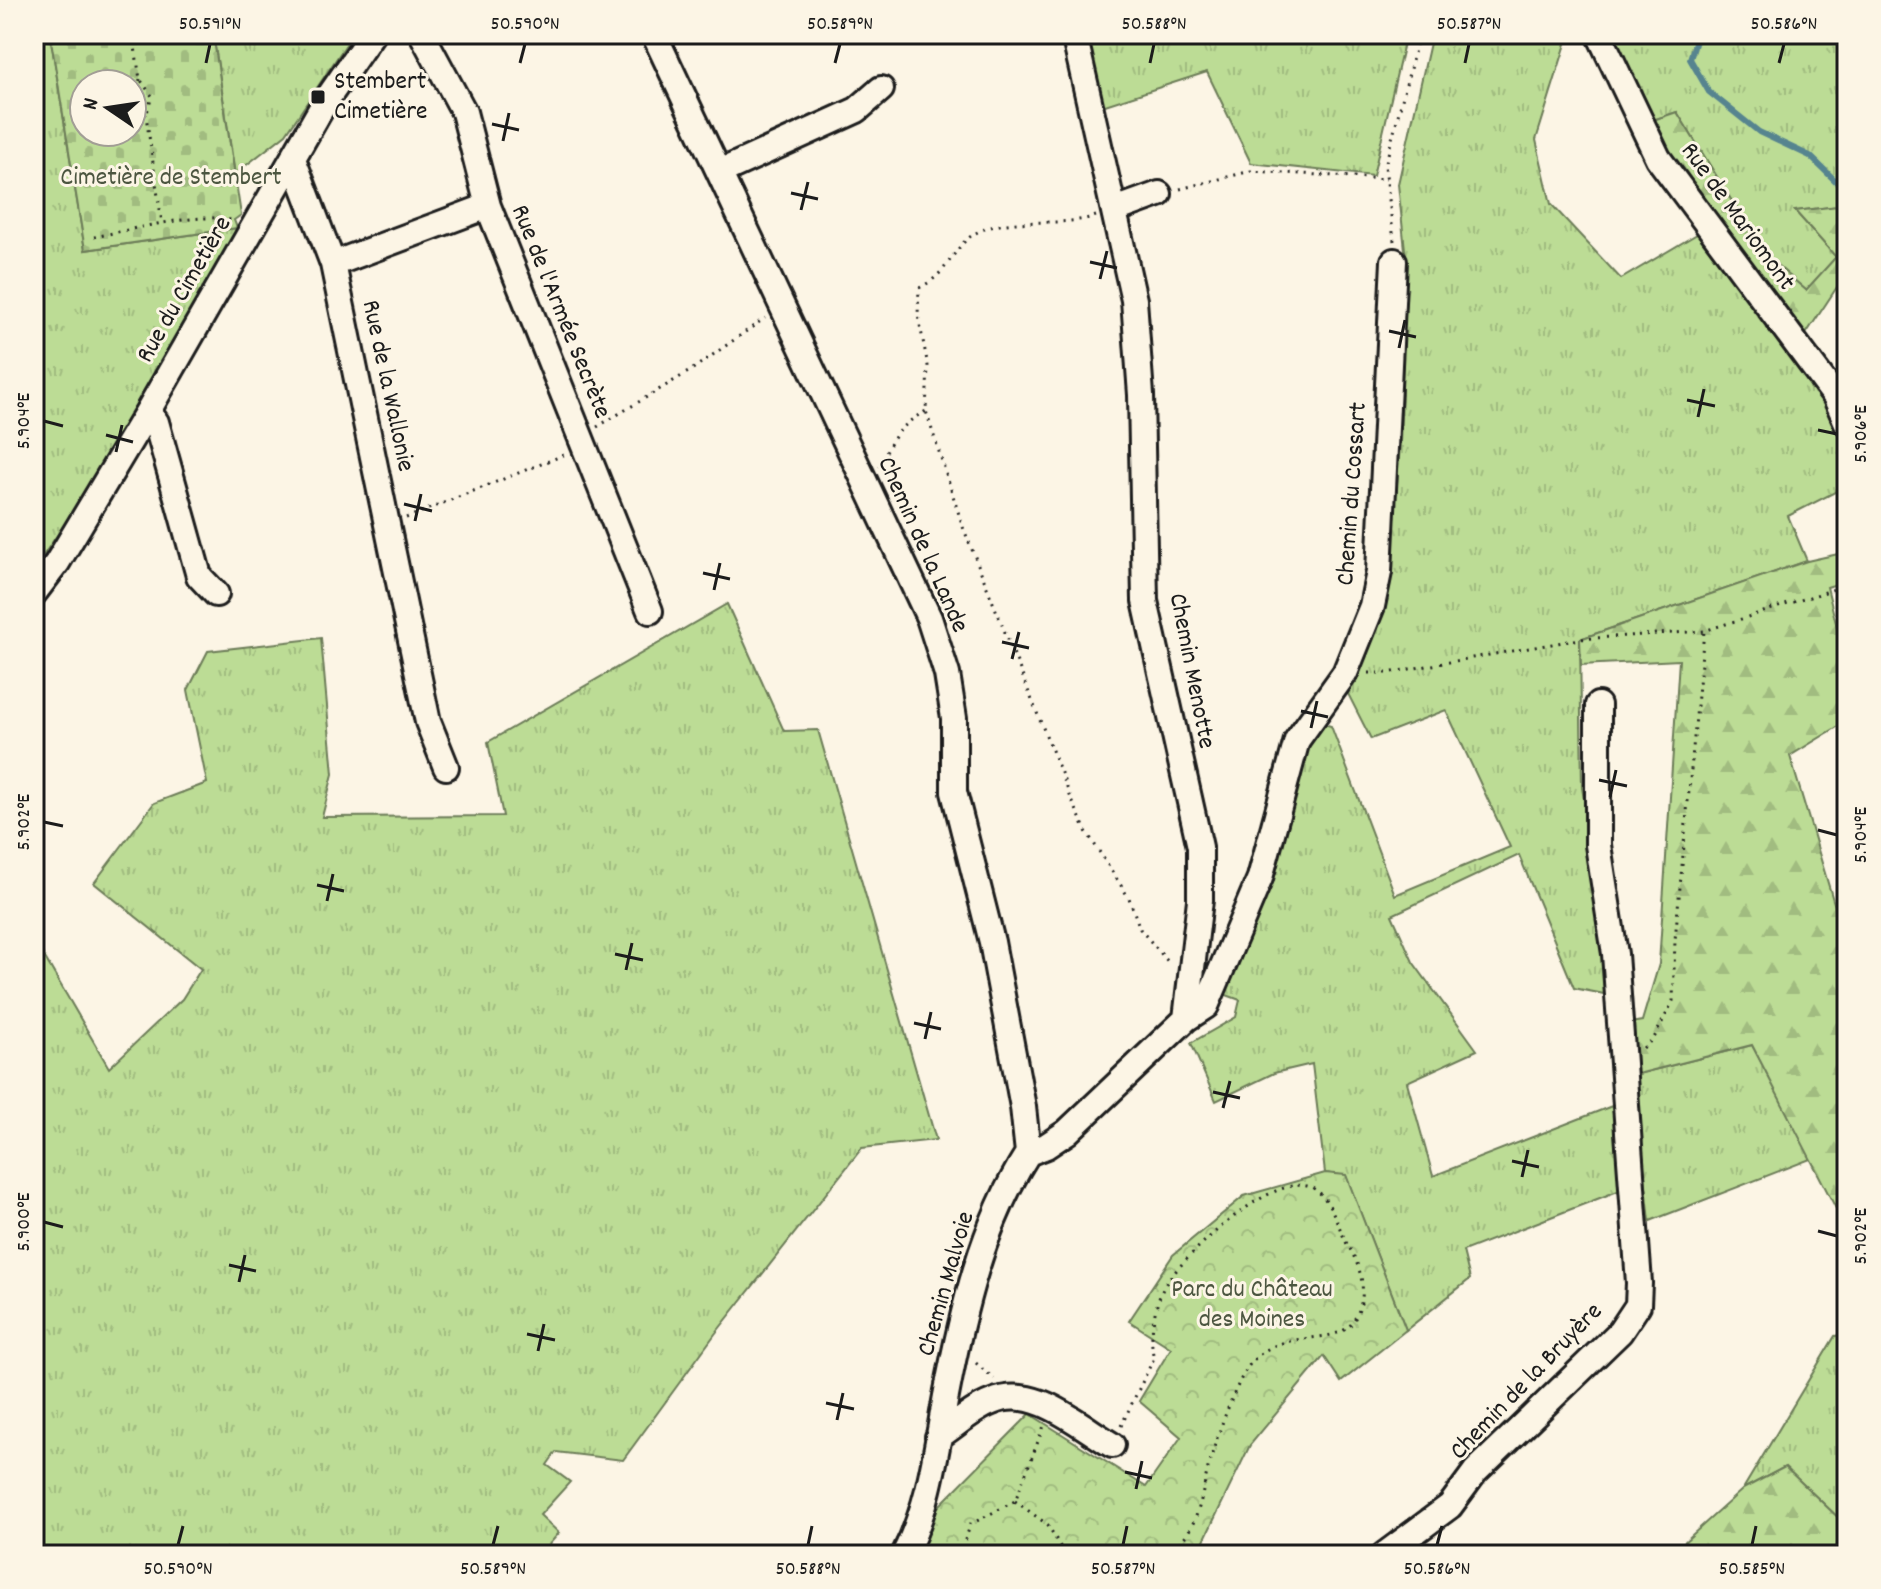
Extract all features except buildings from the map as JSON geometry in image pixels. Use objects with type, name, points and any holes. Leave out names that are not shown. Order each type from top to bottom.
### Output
[{"type":"street","name":"Rue du Cimetière","points":[[34,593],[57,563],[148,411],[325,102],[372,34]]},
{"type":"street","name":"Rue de l'Armée Secrète","points":[[422,34],[464,112],[488,206],[650,611]]},
{"type":"street","name":"Chemin de la Lande","points":[[654,34],[929,618],[947,674],[954,718],[954,792],[992,942],[1023,1107],[1028,1153]]},
{"type":"street","name":"Chemin Menotte","points":[[1074,34],[1134,300],[1141,395],[1145,601],[1200,847],[1200,900],[1188,979],[1186,1019]]},
{"type":"street","name":"Rue de Mariomont","points":[[1599,34],[1658,158],[1835,396],[1847,423]]},
{"type":"street","points":[[720,172],[857,110],[881,89]]},
{"type":"street","name":"Rue de la Wallonie","points":[[293,159],[333,264],[428,722],[446,767]]},
{"type":"street","points":[[1115,210],[1159,194]]},
{"type":"street","points":[[333,264],[488,206]]},
{"type":"street","name":"Chemin du Cossart","points":[[1186,1019],[1206,1006],[1260,878],[1297,740],[1345,673],[1372,606],[1379,572],[1394,261]]},
{"type":"street","points":[[148,411],[156,422],[199,576],[216,594]]},
{"type":"street","name":"Chemin de la Bruyère","points":[[1384,1555],[1450,1506],[1475,1472],[1620,1332],[1638,1305],[1615,954],[1598,845],[1598,705]]},
{"type":"street","points":[[1028,1153],[1067,1132],[1186,1019]]},
{"type":"street","name":"Chemin Malvoie","points":[[904,1555],[916,1531],[932,1478],[958,1339],[979,1260],[1004,1191],[1028,1153]]},
{"type":"street","points":[[938,1437],[992,1402],[1025,1397],[1051,1407],[1112,1445]]},
{"type":"path","points":[[133,34],[138,68]]},
{"type":"path","points":[[1394,261],[1393,224],[1386,179],[1394,128],[1419,34]]},
{"type":"path","points":[[148,90],[152,96],[148,109]]},
{"type":"path","points":[[148,129],[162,223]]},
{"type":"path","points":[[1159,194],[1251,171],[1386,179]]},
{"type":"path","points":[[1115,210],[1084,220],[986,228],[968,236],[938,279],[919,288],[918,315],[928,366],[926,411],[963,527],[1086,831],[1129,898],[1140,929],[1151,945],[1188,979]]},
{"type":"path","points":[[94,237],[162,223],[224,217],[252,229]]},
{"type":"path","points":[[387,526],[582,442],[781,306]]},
{"type":"path","points":[[869,487],[895,433],[906,421],[926,411]]},
{"type":"path","points":[[1345,673],[1387,673],[1580,639],[1704,631],[1847,585]]},
{"type":"path","points":[[1623,1069],[1654,1038],[1673,1001],[1675,940],[1704,631]]},
{"type":"path","points":[[1112,1445],[1154,1358],[1150,1346],[1165,1285],[1202,1245],[1264,1196],[1298,1185],[1314,1188],[1328,1202],[1338,1231],[1364,1275],[1361,1301],[1351,1324],[1339,1333],[1281,1342],[1261,1352],[1244,1373],[1211,1456],[1195,1520],[1178,1544],[1157,1555]]},
{"type":"path","points":[[958,1339],[979,1368],[1025,1397]]},
{"type":"path","points":[[959,1555],[971,1524],[1015,1501],[1051,1407]]},
{"type":"path","points":[[1015,1501],[1048,1525],[1065,1555]]},
{"type":"green space","points":[[34,34],[50,34],[85,250],[237,228],[113,453],[34,569]]},
{"type":"green space","name":"Cimetière de Stembert","points":[[50,34],[213,34],[241,215],[234,220],[237,228],[85,250],[68,148],[148,148],[148,68],[68,68],[68,145]]},
{"type":"green space","points":[[213,34],[353,34],[286,134],[235,174]]},
{"type":"green space","points":[[1082,34],[1406,34],[1373,176],[1251,163],[1207,72],[1099,107]]},
{"type":"green space","points":[[1432,34],[1569,34],[1536,140],[1551,204],[1621,279],[1697,234],[1825,396],[1847,441],[1847,486],[1788,516],[1807,561],[1580,639],[1582,788],[1612,964],[1609,995],[1574,988],[1519,855],[1392,915],[1413,962],[1477,1050],[1407,1082],[1433,1176],[1612,1106],[1623,1189],[1463,1251],[1470,1279],[1406,1330],[1346,1176],[1325,1173],[1312,1064],[1274,1073],[1216,1101],[1191,1043],[1236,1017],[1240,1000],[1218,992],[1309,738],[1320,723],[1331,726],[1395,895],[1510,847],[1446,710],[1371,739],[1344,686],[1391,563],[1400,444],[1406,259],[1398,184]]},
{"type":"green space","points":[[1613,34],[1847,34],[1847,205],[1795,211],[1836,257],[1806,291],[1765,255],[1677,112],[1650,121]]},
{"type":"green space","points":[[1677,112],[1765,255],[1806,290],[1836,257],[1795,211],[1847,205],[1847,272],[1802,340],[1743,263],[1650,121]]},
{"type":"green space","points":[[1847,552],[1847,581],[1827,587],[1847,668],[1847,721],[1790,756],[1847,947],[1847,1230],[1752,1045],[1634,1075],[1630,1023],[1642,1021],[1659,964],[1679,660],[1581,665],[1580,639],[1807,561]]},
{"type":"green space","points":[[727,604],[784,731],[818,730],[936,1140],[862,1148],[715,1334],[623,1460],[556,1452],[547,1465],[570,1482],[540,1515],[559,1533],[540,1555],[34,1555],[34,939],[109,1068],[182,999],[201,969],[94,883],[154,803],[207,783],[188,690],[208,651],[321,638],[333,774],[322,817],[503,816],[488,742]]},
{"type":"green space","points":[[1752,1045],[1813,1158],[1650,1221],[1634,1075]]},
{"type":"green space","name":"Parc du Château des Moines","points":[[1325,1173],[1346,1175],[1406,1330],[1341,1382],[1324,1356],[1250,1445],[1197,1555],[910,1555],[931,1514],[1030,1414],[1146,1487],[1181,1437],[1139,1401],[1171,1348],[1129,1321],[1173,1255],[1244,1196]]},
{"type":"green space","points":[[1847,1334],[1847,1526],[1785,1467],[1743,1489],[1835,1336]]},
{"type":"green space","points":[[1785,1467],[1847,1526],[1847,1555],[1661,1555],[1672,1553],[1743,1489]]},
{"type":"waterway","points":[[1698,34],[1690,59],[1709,92],[1759,132],[1810,156],[1847,192]]},
{"type":"waterway","points":[[1847,242],[1847,248]]},
{"type":"place","name":"Stembert Cimetière","points":[[318,97]]}]
